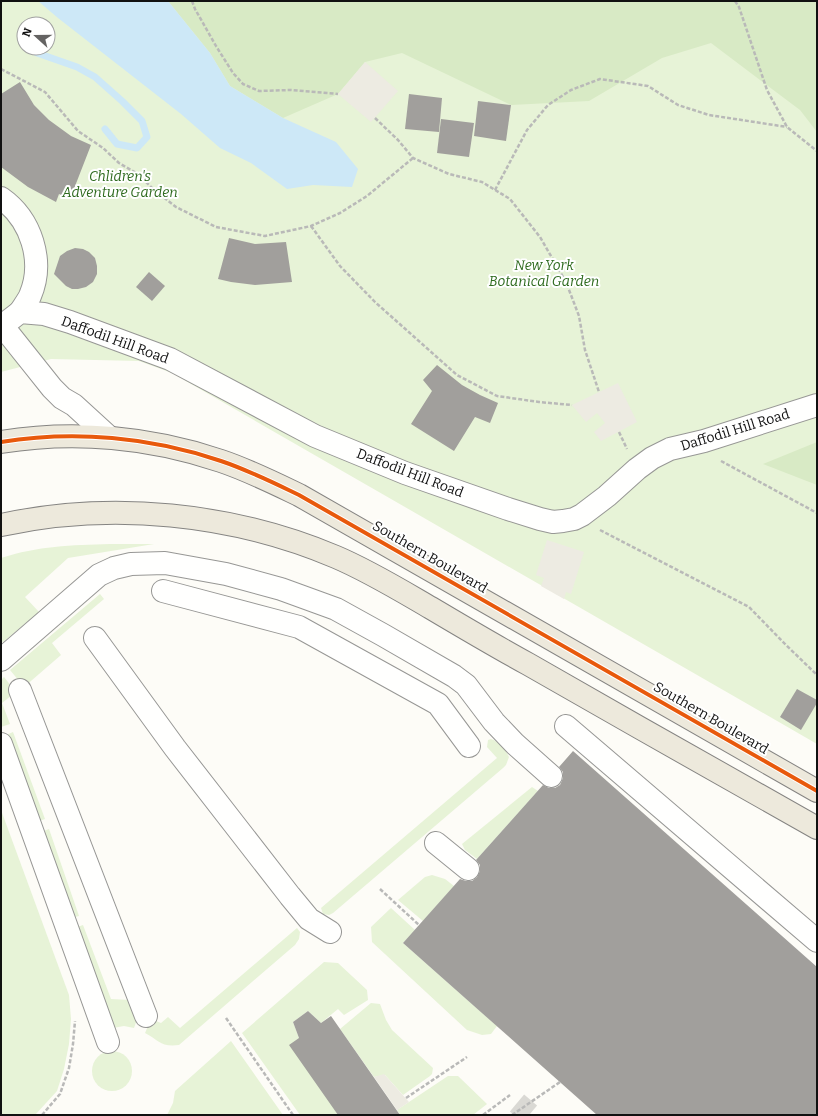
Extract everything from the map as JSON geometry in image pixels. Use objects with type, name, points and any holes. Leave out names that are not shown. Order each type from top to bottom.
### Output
[{"type":"main road","name":"Southern Boulevard","points":[[1,442],[43,437],[109,437],[181,450],[221,461],[299,495],[817,791]]},
{"type":"main road","points":[[5,527],[75,514],[107,513],[179,517],[217,521],[250,528],[279,536],[337,557],[396,588],[481,638],[817,828]]},
{"type":"lane","points":[[1,198],[19,214],[30,234],[36,253],[36,270],[30,297],[20,312],[2,325],[52,388],[62,398],[74,405],[109,437]]},
{"type":"lane","name":"Daffodil Hill Road","points":[[20,312],[44,314],[70,322],[170,359],[316,436],[405,473],[540,519],[553,522],[574,519],[582,515],[607,496],[637,469],[652,458],[670,449],[704,441],[817,405]]},
{"type":"lane","points":[[1,660],[99,576],[114,568],[131,564],[165,563],[226,574],[281,589],[336,609],[454,676],[466,685],[483,709],[499,727],[551,776]]},
{"type":"lane","points":[[163,591],[299,627],[438,704],[469,746]]},
{"type":"lane","points":[[95,638],[175,748],[308,919],[330,932]]},
{"type":"lane","points":[[20,690],[146,1016]]},
{"type":"lane","points":[[566,726],[817,941]]},
{"type":"lane","points":[[1,744],[108,1042]]},
{"type":"lane","points":[[436,843],[468,869]]},
{"type":"path","points":[[192,1],[195,10],[216,46],[233,73],[243,84],[259,90],[291,90],[338,94]]},
{"type":"path","points":[[735,1],[739,8],[767,90],[787,127],[817,151]]},
{"type":"path","points":[[1,69],[45,92],[78,131],[103,148],[119,163],[138,174],[153,189],[176,207],[216,227],[265,236],[311,226],[340,213],[367,196],[413,158]]},
{"type":"path","points":[[495,190],[527,130],[548,105],[571,90],[600,79],[648,86],[678,105],[709,115],[787,127]]},
{"type":"path","points":[[375,118],[398,140],[413,158],[449,174],[482,182],[510,199],[540,237],[566,282],[579,316],[585,350],[599,392]]},
{"type":"path","points":[[311,226],[340,266],[370,297],[457,375],[497,396],[572,405]]},
{"type":"path","points":[[704,441],[710,453],[718,459],[817,513]]},
{"type":"path","points":[[582,515],[597,528],[749,607],[817,675]]},
{"type":"path","points":[[380,889],[419,925]]},
{"type":"path","points":[[226,1018],[293,1115]]},
{"type":"path","points":[[42,1115],[60,1094],[69,1068],[75,1019]]},
{"type":"path","points":[[406,1098],[467,1057]]},
{"type":"path","points":[[512,1115],[560,1082]]},
{"type":"path","points":[[483,1115],[510,1096]]},
{"type":"green space","name":"New York Botanical Garden","points":[[1,1],[817,1],[817,744],[172,373],[139,361],[51,359],[1,372]]},
{"type":"green space","points":[[168,1],[817,1],[817,132],[800,110],[711,43],[662,58],[589,101],[511,105],[402,53],[365,62],[338,94],[283,118],[230,86],[210,53]]},
{"type":"green space","points":[[817,442],[817,485],[763,464]]},
{"type":"green space","points":[[110,544],[154,544],[68,558],[25,597],[39,612],[3,642],[1,642],[1,558],[41,549]]},
{"type":"green space","points":[[100,594],[104,599],[52,643],[61,655],[24,687],[10,670]]},
{"type":"green space","points":[[4,677],[16,692],[2,703],[10,724],[1,727],[1,680]]},
{"type":"green space","points":[[13,732],[45,819],[36,822],[4,736]]},
{"type":"green space","points":[[491,739],[499,744],[508,754],[509,757],[506,765],[333,913],[329,915],[323,914],[321,908],[497,758],[487,747],[488,740]]},
{"type":"green space","points":[[532,787],[538,791],[477,859],[465,850],[462,844]]},
{"type":"green space","points":[[1,810],[69,995],[71,1019],[69,1044],[64,1069],[57,1091],[35,1115],[1,1115]]},
{"type":"green space","points":[[49,829],[79,916],[71,918],[41,832]]},
{"type":"green space","points":[[432,875],[445,879],[454,886],[423,921],[398,900],[425,877]]},
{"type":"green space","points":[[391,908],[415,930],[403,943],[497,1026],[491,1034],[482,1035],[467,1030],[372,942],[371,927]]},
{"type":"green space","points":[[83,925],[111,999],[130,1000],[139,1014],[134,1028],[124,1026],[113,1028],[74,928]]},
{"type":"green space","points":[[297,928],[300,932],[299,939],[295,945],[179,1045],[160,1043],[145,1033],[151,1019],[161,1023],[168,1017],[180,1028]]},
{"type":"green space","points":[[324,962],[338,963],[367,990],[368,1000],[344,1015],[338,1009],[321,1023],[308,1011],[293,1022],[299,1038],[338,1115],[300,1115],[242,1033]]},
{"type":"green space","points":[[371,1003],[380,1004],[386,1020],[392,1030],[433,1068],[430,1076],[403,1095],[385,1075],[374,1077],[340,1029]]},
{"type":"green space","points":[[231,1041],[283,1115],[167,1115],[173,1103],[175,1091]]},
{"type":"green space","points":[[116,1051],[123,1054],[129,1060],[132,1071],[131,1079],[123,1088],[116,1091],[108,1091],[101,1088],[93,1079],[92,1067],[95,1060],[104,1052]]},
{"type":"green space","points":[[448,1076],[458,1076],[487,1104],[473,1115],[400,1115],[397,1110]]},
{"type":"shaded area","points":[[365,62],[398,91],[371,122],[338,94]]},
{"type":"shaded area","points":[[618,383],[637,422],[601,441],[594,432],[605,423],[597,413],[586,422],[572,405]]},
{"type":"shaded area","points":[[547,540],[584,552],[571,594],[566,592],[564,599],[541,586],[544,578],[536,575]]},
{"type":"shaded area","points":[[384,1074],[409,1102],[397,1110],[374,1077]]},
{"type":"water","points":[[38,1],[168,1],[210,53],[230,86],[283,118],[336,142],[358,169],[352,187],[313,185],[287,189],[251,163],[220,148],[181,114]]},
{"type":"building","points":[[20,82],[34,105],[49,120],[71,136],[91,145],[70,199],[59,194],[56,202],[28,187],[1,167],[1,94]]},
{"type":"building","points":[[409,94],[442,98],[439,132],[405,129]]},
{"type":"building","points":[[478,101],[511,105],[506,141],[474,136]]},
{"type":"building","points":[[441,119],[474,123],[469,157],[437,153]]},
{"type":"building","points":[[229,238],[255,244],[286,242],[292,282],[255,285],[218,279]]},
{"type":"building","points":[[75,248],[83,249],[89,252],[95,258],[97,274],[93,282],[86,287],[72,289],[66,286],[54,274],[60,256]]},
{"type":"building","points":[[149,272],[165,286],[152,301],[136,287]]},
{"type":"building","points":[[437,365],[462,385],[498,403],[490,423],[475,417],[454,451],[411,424],[432,391],[423,380]]},
{"type":"building","points":[[797,689],[817,700],[817,703],[801,730],[780,717]]},
{"type":"building","points":[[573,751],[817,967],[817,1115],[597,1115],[403,943],[460,879],[472,881],[477,877],[480,871],[480,865],[476,860],[543,785],[549,788],[555,788],[560,785],[563,778],[563,772],[559,767]]},
{"type":"building","points":[[308,1011],[321,1023],[331,1016],[400,1115],[338,1115],[289,1045],[299,1038],[293,1022]]},
{"type":"waterway","points":[[46,56],[77,67],[95,77],[142,121],[147,137],[137,148],[117,144],[105,129]]},
{"type":"tunnel","points":[[517,1103],[530,1114]]},
{"type":"cycle path","points":[[1,442],[29,438],[84,436],[140,441],[194,453],[221,461],[251,473],[299,495],[817,791]]},
{"type":"park label","name":"Chlidren's Adventure Garden","points":[[120,184]]}]
